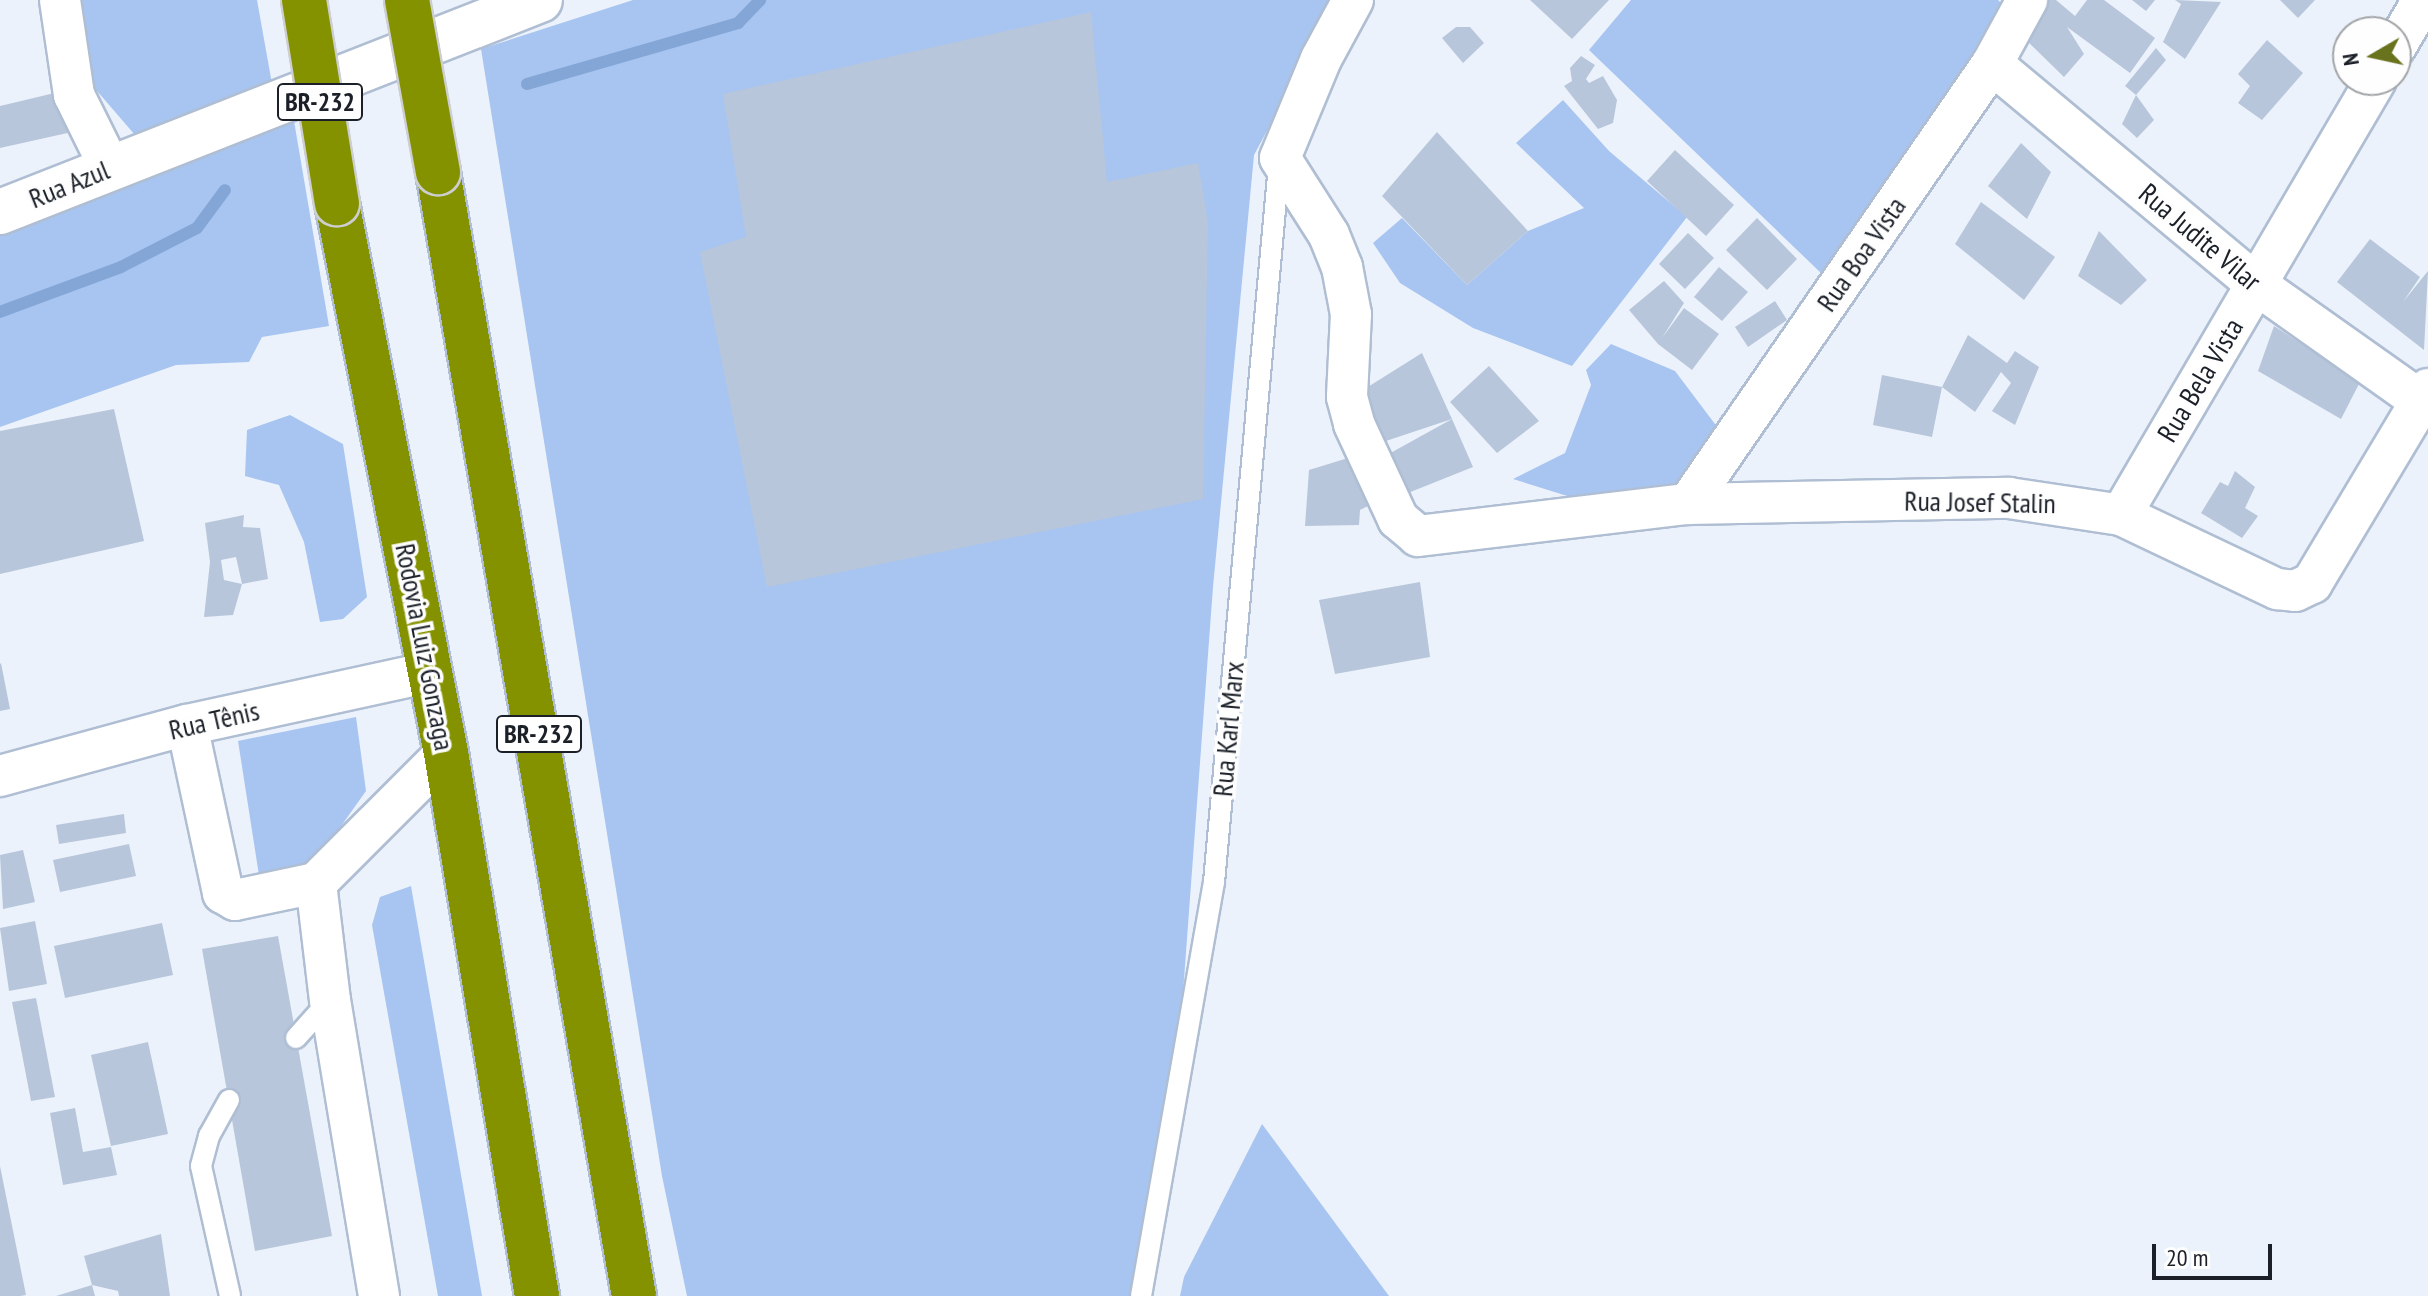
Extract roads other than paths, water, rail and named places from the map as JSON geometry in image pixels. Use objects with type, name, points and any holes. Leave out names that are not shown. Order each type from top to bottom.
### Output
[{"type":"highway","name":"Rodovia Luiz Gonzaga","points":[[304,0],[337,203],[446,753],[537,1296]]},
{"type":"highway","name":"BR-232","points":[[407,0],[634,1296]]},
{"type":"main road","name":"Rua Azul","points":[[0,212],[540,0]]},
{"type":"street","points":[[60,0],[74,95],[124,162]]},
{"type":"street","points":[[1280,158],[1321,59],[1353,0]]},
{"type":"street","name":"Rua Boa Vista","points":[[1688,504],[1992,64],[2027,0]]},
{"type":"street","points":[[2412,19],[2423,0]]},
{"type":"street","name":"Rua Judite Vilar","points":[[1992,64],[2257,285],[2423,394]]},
{"type":"street","name":"Rua Bela Vista","points":[[2121,515],[2367,96]]},
{"type":"street","name":"Rua Josef Stalin","points":[[1280,158],[1329,235],[1342,267],[1351,314],[1347,397],[1354,424],[1398,519],[1418,536],[1688,504],[2009,498],[2121,515],[2277,589],[2295,591],[2312,583],[2327,560],[2423,394]]},
{"type":"street","name":"Rua Tênis","points":[[0,776],[187,725],[430,672]]},
{"type":"street","points":[[187,725],[223,893],[245,900],[316,883],[446,753]]},
{"type":"street","points":[[316,883],[330,1000],[379,1296]]},
{"type":"lane","name":"Rua Karl Marx","points":[[1141,1296],[1214,882],[1280,158]]},
{"type":"lane","points":[[296,1038],[330,1000]]},
{"type":"lane","points":[[229,1100],[209,1136],[201,1166],[230,1296]]},
{"type":"waterway","points":[[527,84],[738,23],[760,0]]},
{"type":"waterway","points":[[0,312],[121,267],[197,228],[225,190]]}]
